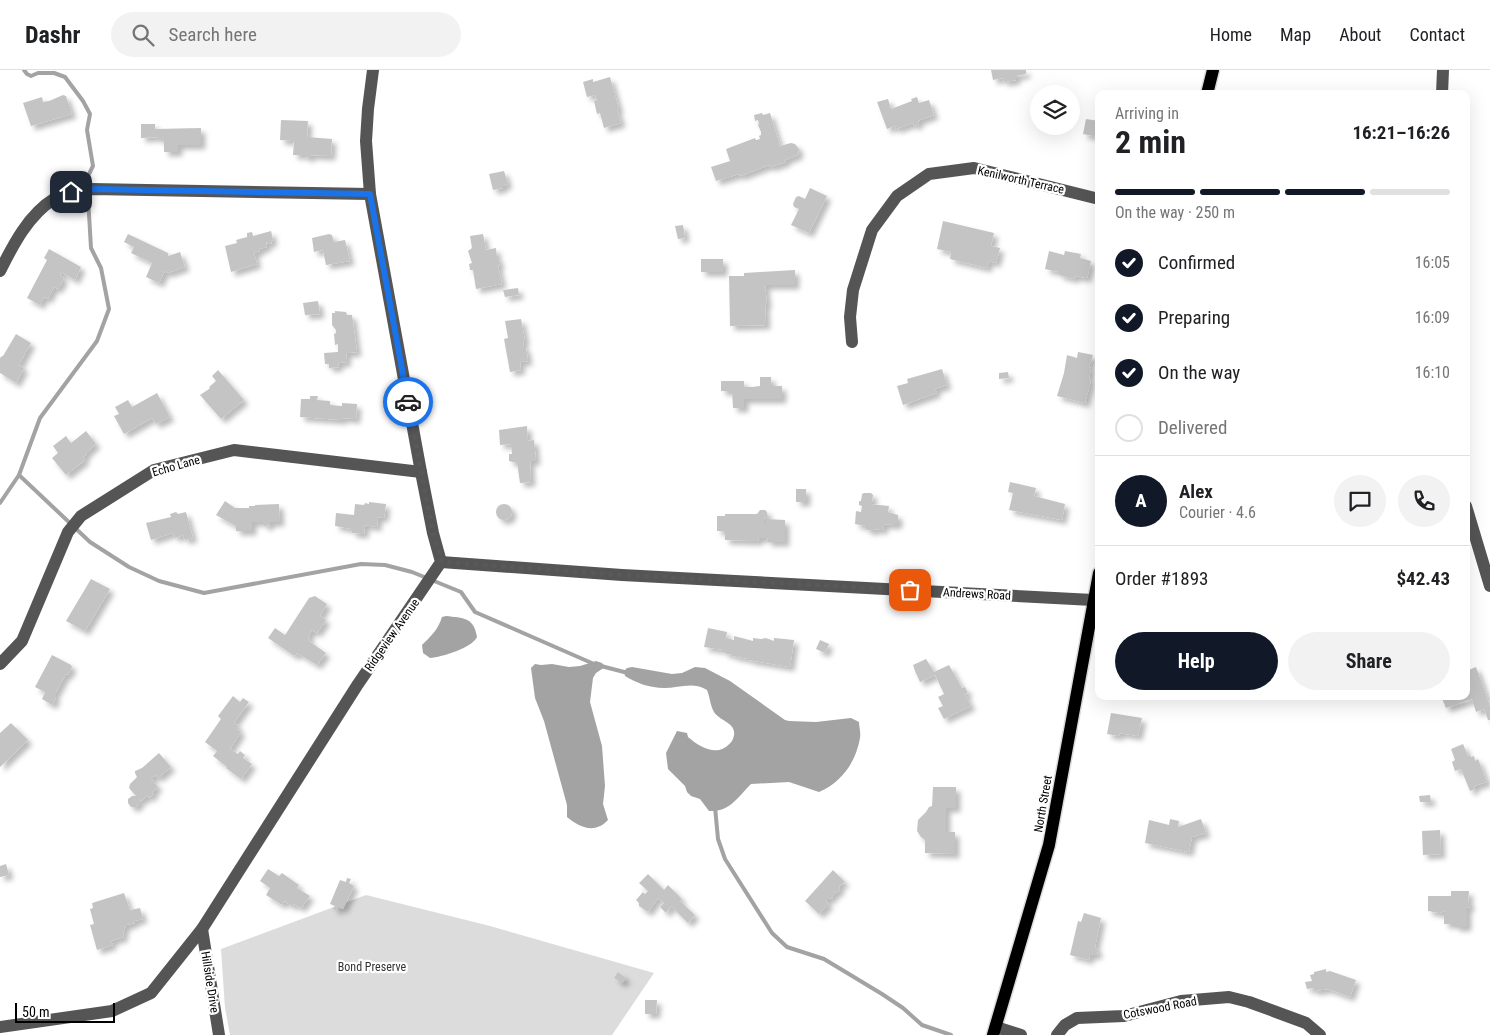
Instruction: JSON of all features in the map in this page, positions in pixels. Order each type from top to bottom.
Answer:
[{"type":"main road","points":[[1208,90],[1213,70]]},
{"type":"main road","name":"North Street","points":[[994,1031],[1049,845],[1095,591]]},
{"type":"street","points":[[373,70],[366,141],[370,194],[438,567]]},
{"type":"street","points":[[1442,90],[1443,70]]},
{"type":"street","name":"Kenilworth Terrace","points":[[852,342],[850,318],[854,290],[872,230],[897,196],[929,174],[974,168],[1095,198]]},
{"type":"street","points":[[0,271],[27,225],[54,199],[71,192],[92,189],[370,194]]},
{"type":"street","name":"Echo Lane","points":[[0,664],[22,641],[68,532],[81,516],[154,470],[234,450],[421,472]]},
{"type":"street","points":[[1470,519],[1490,586]]},
{"type":"street","name":"Ridgeview Avenue","points":[[0,1027],[112,1011],[151,993],[202,929],[358,684],[438,567]]},
{"type":"street","name":"Andrews Road","points":[[438,567],[1093,600]]},
{"type":"street","name":"Hillside Drive","points":[[202,929],[219,1035]]},
{"type":"street","name":"Cotswood Road","points":[[1057,1035],[1066,1025],[1077,1018],[1124,1016],[1181,1001],[1228,997],[1249,1002],[1306,1023],[1320,1035]]},
{"type":"street","points":[[994,1031],[1021,1035]]},
{"type":"green space","name":"Bond Preserve","points":[[366,895],[490,926],[654,973],[612,1035],[230,1035],[225,1008],[221,949]]},
{"type":"shaded area","points":[[442,617],[462,618],[470,622],[476,630],[477,637],[463,648],[449,654],[430,658],[423,653],[422,645],[436,629]]},
{"type":"shaded area","points":[[596,661],[602,663],[605,667],[596,673],[593,678],[590,702],[602,746],[605,786],[603,804],[608,820],[598,827],[588,828],[577,824],[567,817],[567,805],[544,721],[535,698],[531,668],[535,664],[569,667]]},
{"type":"shaded area","points":[[632,667],[672,674],[682,673],[695,667],[705,668],[730,681],[789,721],[816,722],[851,718],[859,722],[860,738],[858,747],[851,763],[841,777],[819,792],[789,782],[751,784],[728,807],[709,811],[700,799],[691,796],[687,792],[685,786],[668,769],[666,753],[677,731],[687,733],[691,740],[706,749],[715,750],[726,747],[732,741],[734,730],[714,712],[707,690],[691,685],[664,688],[643,685],[625,676],[624,671]]},
{"type":"building","points":[[991,70],[1026,70],[1026,74],[1016,76],[1016,80],[1004,82],[1003,78],[993,80]]},
{"type":"building","points":[[610,77],[621,123],[604,128],[600,113],[597,114],[594,101],[597,100],[595,95],[587,97],[583,82],[593,79],[593,82]]},
{"type":"building","points":[[63,95],[66,96],[72,114],[31,126],[23,103],[42,97],[43,102],[49,101]]},
{"type":"building","points":[[917,97],[919,103],[929,100],[934,115],[918,121],[919,124],[914,126],[913,123],[896,129],[895,126],[887,129],[877,102],[888,99],[891,109],[912,101],[911,99]]},
{"type":"building","points":[[762,113],[763,115],[770,113],[780,146],[791,143],[795,144],[799,149],[798,155],[785,160],[786,162],[770,167],[769,165],[740,176],[739,174],[716,181],[711,167],[730,161],[726,149],[755,138],[756,140],[760,139],[761,132],[758,120],[755,121],[754,115]]},
{"type":"building","points":[[1086,119],[1095,120],[1095,136],[1083,134]]},
{"type":"building","points":[[281,120],[308,121],[307,137],[332,139],[331,156],[310,155],[310,158],[305,157],[305,155],[293,155],[294,141],[280,140]]},
{"type":"building","points":[[141,124],[155,124],[155,129],[201,128],[201,145],[178,145],[178,152],[164,152],[164,137],[162,139],[158,139],[158,137],[141,138]]},
{"type":"building","points":[[504,171],[508,184],[503,186],[503,188],[493,190],[489,174]]},
{"type":"building","points":[[810,188],[827,196],[809,233],[791,225],[799,209],[794,207],[793,204],[796,197],[799,196],[805,199]]},
{"type":"building","points":[[943,221],[994,233],[991,246],[1000,248],[996,263],[989,261],[987,268],[950,259],[951,252],[937,249]]},
{"type":"building","points":[[683,225],[685,238],[678,239],[675,226]]},
{"type":"building","points":[[271,231],[272,243],[268,244],[266,242],[267,247],[259,249],[260,251],[254,253],[257,264],[231,272],[225,246],[237,243],[236,240],[247,237],[247,233],[252,232],[253,236]]},
{"type":"building","points":[[128,234],[168,253],[168,256],[180,252],[185,267],[168,273],[165,271],[159,283],[146,277],[152,263],[131,253],[134,247],[124,242]]},
{"type":"building","points":[[483,234],[486,250],[496,248],[502,284],[476,289],[473,270],[470,270],[469,264],[472,263],[468,251],[472,248],[470,236]]},
{"type":"building","points":[[332,235],[334,242],[345,240],[350,261],[326,265],[323,250],[314,252],[312,238]]},
{"type":"building","points":[[49,249],[81,267],[75,280],[61,272],[60,275],[64,278],[58,289],[54,287],[48,299],[44,297],[40,305],[27,298],[47,260],[44,258]]},
{"type":"building","points":[[1049,251],[1064,255],[1065,251],[1081,254],[1080,258],[1091,261],[1087,278],[1075,276],[1074,279],[1059,275],[1059,272],[1045,269]]},
{"type":"building","points":[[701,259],[723,259],[723,272],[701,272]]},
{"type":"building","points":[[795,270],[795,285],[765,285],[766,325],[730,326],[729,276],[744,276],[744,273]]},
{"type":"building","points":[[518,288],[519,295],[505,297],[503,290]]},
{"type":"building","points":[[318,301],[320,314],[305,315],[303,303]]},
{"type":"building","points":[[335,311],[346,312],[347,315],[352,315],[357,352],[346,353],[347,362],[338,363],[339,367],[329,368],[329,364],[325,364],[324,353],[338,352],[338,344],[335,345],[334,334],[336,330],[332,325],[332,313],[335,313]]},
{"type":"building","points":[[521,319],[525,341],[523,341],[524,348],[526,348],[528,361],[520,362],[521,370],[510,372],[504,339],[508,338],[505,321]]},
{"type":"building","points":[[16,334],[31,343],[19,365],[24,368],[16,383],[0,373],[0,358]]},
{"type":"building","points":[[1078,352],[1093,355],[1089,367],[1091,368],[1089,379],[1091,380],[1085,403],[1057,396],[1067,355],[1077,358]]},
{"type":"building","points":[[942,369],[947,385],[935,389],[937,393],[903,405],[897,386],[908,383],[907,379]]},
{"type":"building","points":[[218,370],[244,400],[221,419],[200,395],[216,381],[212,376]]},
{"type":"building","points":[[1008,372],[1009,378],[999,379],[999,373]]},
{"type":"building","points":[[760,377],[771,377],[771,386],[782,386],[782,399],[744,399],[744,408],[733,408],[732,391],[721,391],[721,381],[744,381],[744,387],[752,387],[760,386]]},
{"type":"building","points":[[157,393],[170,417],[156,424],[152,418],[124,434],[114,416],[119,414],[115,407],[128,400],[132,407]]},
{"type":"building","points":[[310,396],[318,396],[317,400],[330,401],[330,405],[342,406],[342,403],[357,404],[356,419],[300,417],[301,399],[310,399]]},
{"type":"building","points":[[527,426],[528,441],[534,440],[536,461],[530,461],[531,482],[520,483],[517,463],[509,461],[509,454],[512,454],[511,444],[500,445],[499,430]]},
{"type":"building","points":[[86,431],[96,444],[83,457],[85,460],[66,475],[52,458],[58,453],[53,446],[66,436],[71,443]]},
{"type":"building","points":[[1010,482],[1036,488],[1034,496],[1065,504],[1062,520],[1009,510],[1013,493],[1008,492]]},
{"type":"building","points":[[796,489],[806,489],[806,502],[796,502]]},
{"type":"building","points":[[871,493],[873,495],[870,504],[889,506],[888,512],[898,515],[898,524],[884,524],[883,530],[874,529],[874,531],[867,530],[867,528],[864,528],[865,526],[855,524],[856,511],[861,512],[862,506],[859,505],[859,501],[861,501],[862,494]]},
{"type":"building","points":[[225,501],[235,508],[279,504],[280,522],[270,522],[270,525],[265,526],[263,522],[252,522],[252,531],[236,531],[236,526],[216,515]]},
{"type":"building","points":[[369,502],[386,504],[384,518],[378,517],[377,527],[365,525],[364,534],[352,533],[352,529],[335,526],[336,513],[354,515],[355,504],[364,505],[365,503],[369,504]]},
{"type":"building","points":[[504,504],[510,506],[512,512],[510,518],[504,520],[498,518],[496,512],[498,506]]},
{"type":"building","points":[[760,510],[767,512],[768,517],[764,517],[764,524],[767,524],[767,519],[785,520],[785,542],[767,542],[768,538],[759,538],[758,541],[725,540],[725,531],[717,531],[717,516],[725,516],[725,514],[757,514]]},
{"type":"building","points":[[176,512],[178,514],[186,512],[193,538],[185,540],[183,535],[175,538],[173,533],[151,540],[146,523],[171,517],[170,514]]},
{"type":"building","points":[[91,579],[110,589],[85,631],[66,621]]},
{"type":"building","points":[[315,596],[327,604],[320,616],[326,620],[317,633],[312,630],[308,637],[310,638],[309,641],[326,653],[317,665],[297,653],[295,656],[293,655],[268,638],[275,628],[285,635],[309,598]]},
{"type":"building","points":[[708,628],[727,632],[726,638],[734,640],[734,636],[753,641],[753,638],[766,638],[774,641],[774,638],[794,640],[790,667],[749,660],[724,653],[724,650],[704,647]]},
{"type":"building","points":[[820,640],[829,644],[825,653],[816,649]]},
{"type":"building","points":[[52,655],[72,667],[54,696],[56,698],[52,705],[42,699],[45,692],[35,687]]},
{"type":"building","points":[[926,659],[934,672],[949,665],[962,688],[965,687],[968,693],[965,694],[971,706],[944,719],[938,708],[943,706],[938,697],[944,694],[935,675],[920,682],[913,665]]},
{"type":"building","points":[[1476,667],[1490,706],[1490,720],[1488,720],[1484,709],[1476,712],[1472,699],[1470,700],[1470,669]]},
{"type":"building","points":[[233,696],[240,702],[243,698],[249,702],[234,723],[239,726],[237,729],[241,732],[230,749],[238,754],[240,751],[245,755],[243,758],[252,764],[241,779],[213,756],[217,751],[205,742],[221,719],[218,716]]},
{"type":"building","points":[[1443,700],[1469,700],[1446,708]]},
{"type":"building","points":[[1111,713],[1142,718],[1138,736],[1120,733],[1119,736],[1107,734]]},
{"type":"building","points":[[11,723],[28,740],[0,767],[0,733]]},
{"type":"building","points":[[1463,744],[1468,756],[1474,756],[1475,761],[1478,759],[1487,782],[1474,786],[1475,789],[1470,791],[1461,769],[1455,771],[1452,762],[1455,760],[1451,749]]},
{"type":"building","points":[[159,753],[171,767],[158,778],[156,775],[151,778],[158,787],[152,792],[154,794],[149,798],[148,795],[141,801],[139,799],[139,804],[136,807],[131,807],[128,799],[136,796],[129,788],[130,784],[137,777],[135,771],[142,768]]},
{"type":"building","points":[[933,787],[956,787],[956,808],[946,808],[946,832],[955,832],[955,854],[925,853],[925,840],[917,831],[918,820],[932,806]]},
{"type":"building","points":[[1430,795],[1431,802],[1420,802],[1419,796]]},
{"type":"building","points":[[1170,819],[1179,821],[1178,827],[1201,819],[1206,833],[1192,837],[1189,852],[1145,843],[1149,820],[1169,825]]},
{"type":"building","points":[[1440,830],[1441,854],[1423,855],[1422,831]]},
{"type":"building","points":[[6,864],[9,875],[0,877],[0,866]]},
{"type":"building","points":[[268,869],[279,876],[282,873],[299,885],[297,888],[310,896],[301,908],[294,904],[292,906],[284,901],[282,905],[266,895],[270,888],[260,881]]},
{"type":"building","points":[[833,870],[845,882],[839,886],[840,890],[835,892],[832,898],[827,899],[826,902],[829,904],[819,914],[805,901]]},
{"type":"building","points":[[648,874],[664,890],[668,885],[682,899],[680,901],[695,915],[688,923],[671,906],[666,913],[660,907],[664,903],[658,898],[648,912],[639,906],[636,900],[643,892],[645,894],[648,891],[639,883]]},
{"type":"building","points":[[347,878],[351,879],[349,883],[354,886],[343,909],[338,907],[337,911],[333,909],[335,906],[330,904],[340,880],[346,882]]},
{"type":"building","points":[[1451,891],[1469,891],[1468,902],[1470,902],[1470,907],[1467,908],[1467,927],[1455,927],[1455,924],[1444,924],[1444,911],[1440,913],[1428,911],[1428,896],[1451,896]]},
{"type":"building","points":[[124,893],[130,910],[140,908],[143,919],[126,925],[123,933],[124,937],[111,941],[113,945],[97,950],[90,925],[94,924],[90,909],[93,908],[92,903]]},
{"type":"building","points":[[1084,913],[1101,918],[1095,947],[1098,950],[1097,955],[1090,955],[1089,960],[1070,955],[1078,921],[1081,922]]},
{"type":"building","points":[[1326,969],[1326,972],[1330,971],[1356,980],[1350,997],[1328,989],[1314,991],[1313,988],[1307,989],[1305,982],[1312,981],[1310,975]]},
{"type":"building","points":[[618,972],[626,978],[622,983],[614,978]]},
{"type":"building","points":[[645,1000],[657,1000],[656,1014],[645,1014]]},
{"type":"waterway","points":[[24,70],[31,76],[38,73],[54,73],[65,77],[83,101],[90,114],[87,130],[93,166],[88,176]]},
{"type":"waterway","points":[[0,503],[19,475],[40,418],[97,341],[109,309],[101,268],[91,248],[88,197]]},
{"type":"waterway","points":[[19,475],[90,542],[129,567],[159,581],[204,593],[361,564],[385,565],[412,572],[461,592],[475,612],[594,664]]},
{"type":"waterway","points":[[601,666],[628,673]]},
{"type":"waterway","points":[[715,807],[718,839],[725,859],[772,933],[787,947],[824,959],[882,994],[903,1008],[922,1025],[951,1035]]},
{"type":"way so far","points":[[408,402],[433,533],[442,562],[622,575],[910,590]]},
{"type":"route","points":[[71,192],[92,189],[370,194],[408,402]]}]
